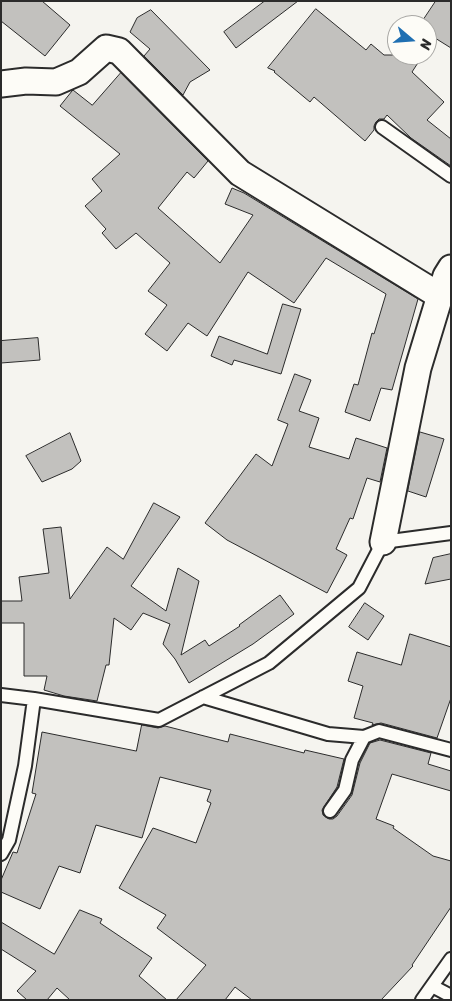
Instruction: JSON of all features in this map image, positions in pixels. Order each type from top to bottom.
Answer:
[{"type":"street","points":[[1,84],[56,82],[79,72],[106,48],[119,51],[240,173],[440,296]]},
{"type":"street","points":[[383,542],[418,368],[446,276],[451,268]]},
{"type":"lane","points":[[382,127],[451,176]]},
{"type":"lane","points":[[1,695],[34,698],[159,720],[269,663],[359,588],[383,542],[451,533]]},
{"type":"lane","points":[[203,697],[328,734],[364,737],[380,731],[451,750]]},
{"type":"lane","points":[[1,854],[9,840],[25,766],[34,698]]},
{"type":"lane","points":[[330,811],[344,790],[352,760],[364,737]]},
{"type":"lane","points":[[422,1000],[451,959]]},
{"type":"lane","points":[[432,986],[451,996]]},
{"type":"building","points":[[1,1],[42,1],[70,25],[45,56],[1,21]]},
{"type":"building","points":[[265,1],[298,1],[236,48],[224,32]]},
{"type":"building","points":[[436,1],[451,1],[451,48],[437,39],[437,15],[427,15]]},
{"type":"building","points":[[316,9],[366,50],[371,44],[384,55],[387,55],[387,65],[417,65],[412,72],[444,102],[427,120],[451,139],[451,166],[411,138],[387,115],[384,119],[379,119],[376,122],[374,130],[365,141],[314,97],[310,102],[275,71],[268,68]]},
{"type":"building","points":[[151,10],[210,70],[190,82],[183,95],[144,56],[150,49],[130,32],[137,18]]},
{"type":"building","points":[[121,73],[208,161],[194,178],[187,172],[158,208],[220,263],[253,215],[225,204],[232,188],[244,193],[418,299],[392,390],[381,388],[370,421],[345,412],[354,384],[358,385],[372,333],[374,334],[386,294],[326,258],[294,303],[248,272],[207,336],[188,323],[167,351],[145,334],[167,305],[148,291],[170,263],[136,233],[116,249],[102,233],[106,229],[85,206],[102,191],[92,179],[120,154],[60,106],[73,90],[92,105]]},
{"type":"building","points":[[283,304],[301,309],[281,374],[234,360],[232,365],[211,356],[219,336],[267,354]]},
{"type":"building","points":[[38,338],[40,360],[1,363],[1,341]]},
{"type":"building","points":[[295,374],[311,380],[299,411],[319,418],[309,447],[349,459],[356,438],[387,448],[380,482],[367,478],[353,519],[350,518],[336,549],[347,555],[327,593],[227,540],[205,523],[256,454],[272,466],[288,424],[278,420]]},
{"type":"building","points":[[420,432],[444,439],[426,497],[408,491]]},
{"type":"building","points":[[70,433],[81,461],[72,469],[42,482],[26,456]]},
{"type":"building","points":[[154,503],[180,517],[131,586],[166,611],[178,568],[199,581],[181,655],[205,640],[209,646],[240,626],[280,595],[294,614],[253,644],[189,683],[175,659],[163,644],[170,624],[143,613],[131,630],[114,618],[109,665],[106,665],[97,701],[64,696],[44,690],[47,676],[24,676],[24,623],[1,623],[1,601],[22,601],[19,577],[49,573],[43,529],[61,527],[70,599],[107,547],[123,559]]},
{"type":"building","points":[[451,554],[451,579],[425,584],[433,558]]},
{"type":"building","points":[[365,603],[384,616],[368,640],[349,627]]},
{"type":"building","points":[[410,634],[451,647],[451,698],[437,738],[381,723],[372,725],[373,723],[354,718],[363,686],[348,681],[357,652],[401,665]]},
{"type":"building","points":[[142,725],[158,728],[165,726],[228,742],[230,734],[304,753],[305,750],[344,759],[337,787],[322,810],[323,815],[329,819],[337,816],[352,795],[360,763],[370,743],[380,740],[431,753],[428,764],[451,771],[451,791],[392,774],[376,819],[394,826],[393,828],[433,856],[451,861],[451,907],[413,966],[381,1000],[252,1000],[235,987],[225,1000],[176,1000],[206,965],[157,928],[166,915],[119,888],[153,828],[196,843],[211,803],[207,801],[211,790],[160,777],[142,838],[96,825],[80,873],[59,866],[40,909],[1,892],[1,880],[13,852],[17,853],[36,794],[32,793],[42,732],[136,751]]},
{"type":"building","points":[[80,910],[102,919],[100,923],[152,958],[139,976],[167,1000],[70,1000],[57,988],[47,1000],[27,1000],[17,991],[36,971],[1,949],[1,922],[54,954]]}]
